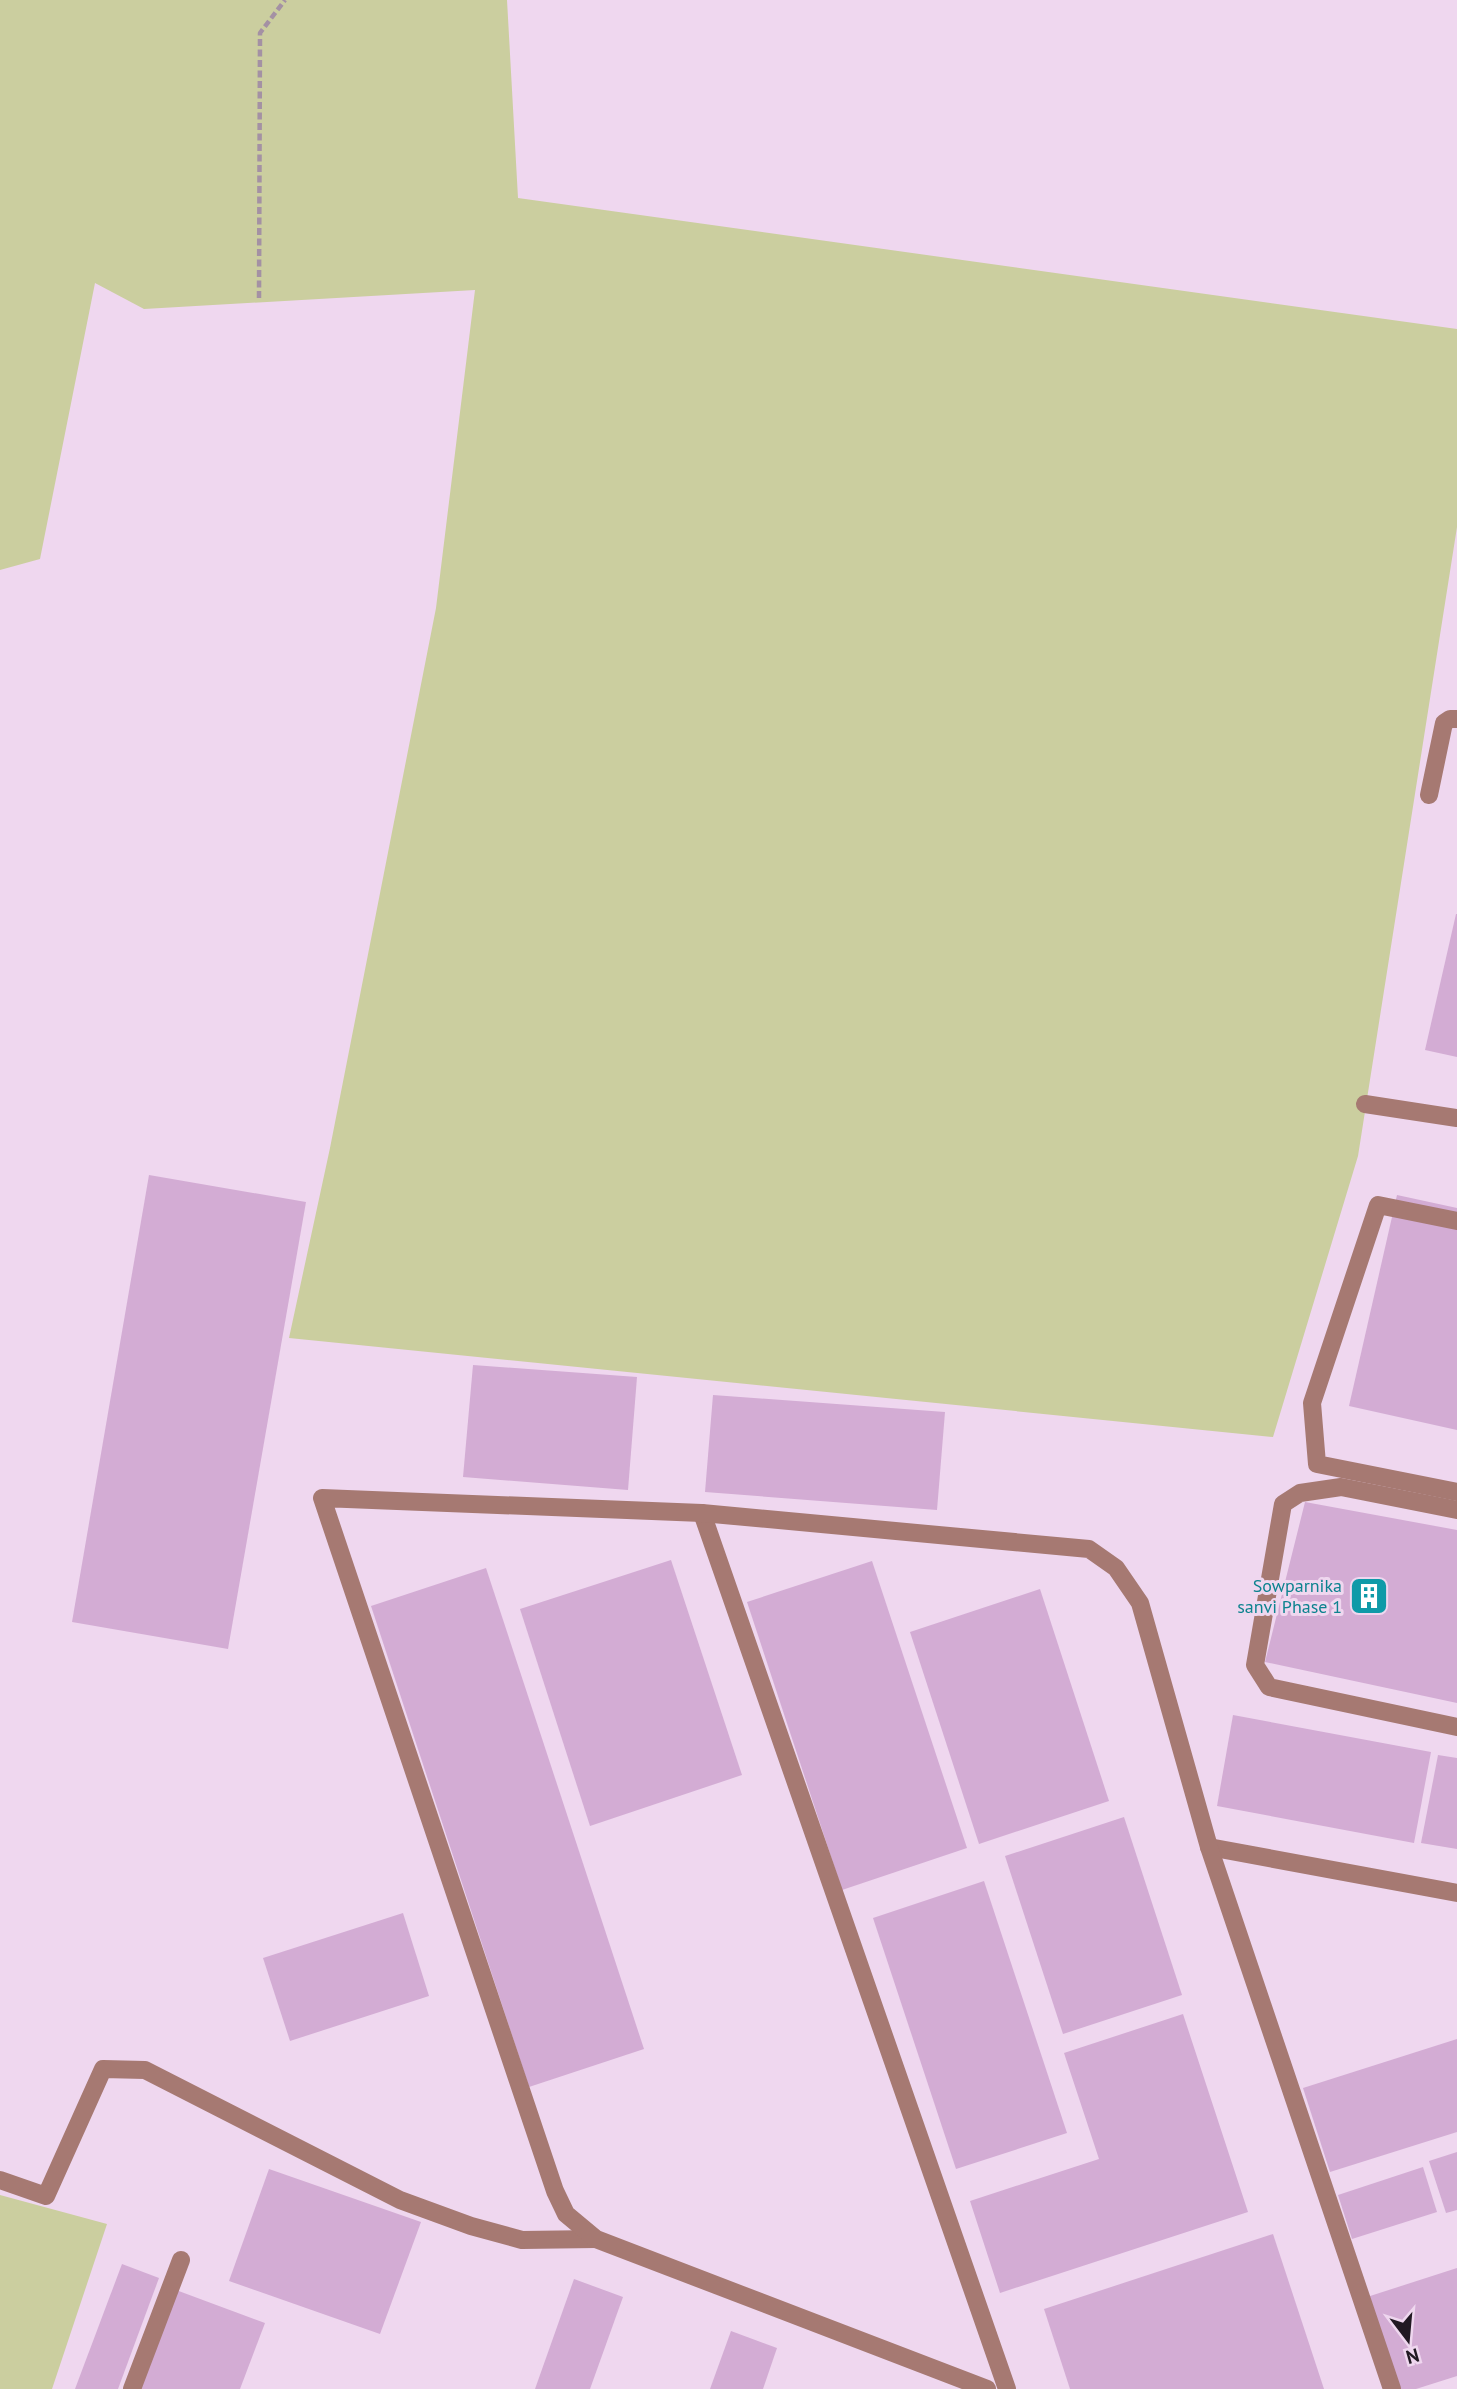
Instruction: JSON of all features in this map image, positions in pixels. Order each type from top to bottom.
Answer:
[{"type":"street","points":[[1429,795],[1444,723],[1457,719]]},
{"type":"street","points":[[1365,1104],[1457,1118]]},
{"type":"street","points":[[1457,1221],[1378,1205],[1312,1403],[1317,1464],[1457,1492]]},
{"type":"street","points":[[1457,1510],[1341,1487],[1300,1493],[1283,1504],[1255,1665],[1269,1687],[1457,1727]]},
{"type":"street","points":[[987,2389],[596,2239],[565,2214],[322,1498],[702,1513],[1089,1549],[1116,1568],[1140,1603],[1209,1847],[1392,2389]]},
{"type":"street","points":[[702,1513],[1007,2389]]},
{"type":"street","points":[[1209,1847],[1457,1893]]},
{"type":"street","points":[[0,2180],[46,2196],[103,2069],[145,2070],[400,2200],[471,2226],[522,2240],[596,2239]]},
{"type":"street","points":[[132,2389],[181,2260]]},
{"type":"path","points":[[259,298],[260,33],[285,0]]},
{"type":"green space","points":[[0,0],[507,0],[518,198],[1457,329],[1457,527],[1358,1156],[1273,1437],[289,1338],[330,1148],[436,608],[475,290],[144,309],[95,283],[40,559],[0,570]]},
{"type":"green space","points":[[0,2195],[107,2224],[52,2389],[0,2389]]},
{"type":"building","points":[[1457,914],[1457,1057],[1425,1050]]},
{"type":"building","points":[[149,1175],[306,1202],[228,1649],[72,1622]]},
{"type":"building","points":[[1397,1195],[1457,1208],[1457,1430],[1349,1406]]},
{"type":"building","points":[[473,1365],[637,1377],[628,1490],[463,1477]]},
{"type":"building","points":[[713,1395],[945,1412],[937,1510],[705,1492]]},
{"type":"building","name":"Sowparnika sanvi Phase 1","points":[[1305,1502],[1457,1530],[1457,1703],[1265,1662]]},
{"type":"building","points":[[671,1560],[742,1775],[590,1826],[520,1609]]},
{"type":"building","points":[[872,1561],[967,1848],[842,1890],[747,1602]]},
{"type":"building","points":[[486,1568],[644,2049],[529,2087],[371,1606]]},
{"type":"building","points":[[1040,1589],[1109,1801],[979,1844],[910,1632]]},
{"type":"building","points":[[1233,1715],[1431,1752],[1414,1843],[1217,1806]]},
{"type":"building","points":[[1438,1755],[1457,1758],[1457,1849],[1421,1843]]},
{"type":"building","points":[[1124,1817],[1182,1995],[1063,2034],[1005,1856]]},
{"type":"building","points":[[984,1881],[1067,2133],[956,2169],[873,1918]]},
{"type":"building","points":[[403,1913],[429,1996],[290,2041],[263,1958]]},
{"type":"building","points":[[1183,2014],[1248,2212],[1000,2293],[970,2201],[1099,2159],[1064,2053]]},
{"type":"building","points":[[1457,2039],[1457,2132],[1330,2172],[1303,2088]]},
{"type":"building","points":[[1457,2152],[1457,2210],[1446,2213],[1429,2161]]},
{"type":"building","points":[[1423,2167],[1437,2212],[1352,2239],[1338,2195]]},
{"type":"building","points":[[269,2169],[421,2222],[380,2334],[229,2281]]},
{"type":"building","points":[[1273,2234],[1324,2389],[1070,2389],[1044,2309]]},
{"type":"building","points":[[122,2264],[159,2278],[118,2389],[75,2389]]},
{"type":"building","points":[[1457,2268],[1457,2376],[1416,2389],[1396,2389],[1367,2297]]},
{"type":"building","points":[[574,2279],[623,2297],[590,2389],[535,2389]]},
{"type":"building","points":[[176,2290],[265,2323],[240,2389],[139,2389]]},
{"type":"building","points":[[731,2331],[777,2348],[763,2389],[710,2389]]},
{"type":"place","name":"Sowparnika sanvi Phase 1","points":[[1369,1596]]}]
